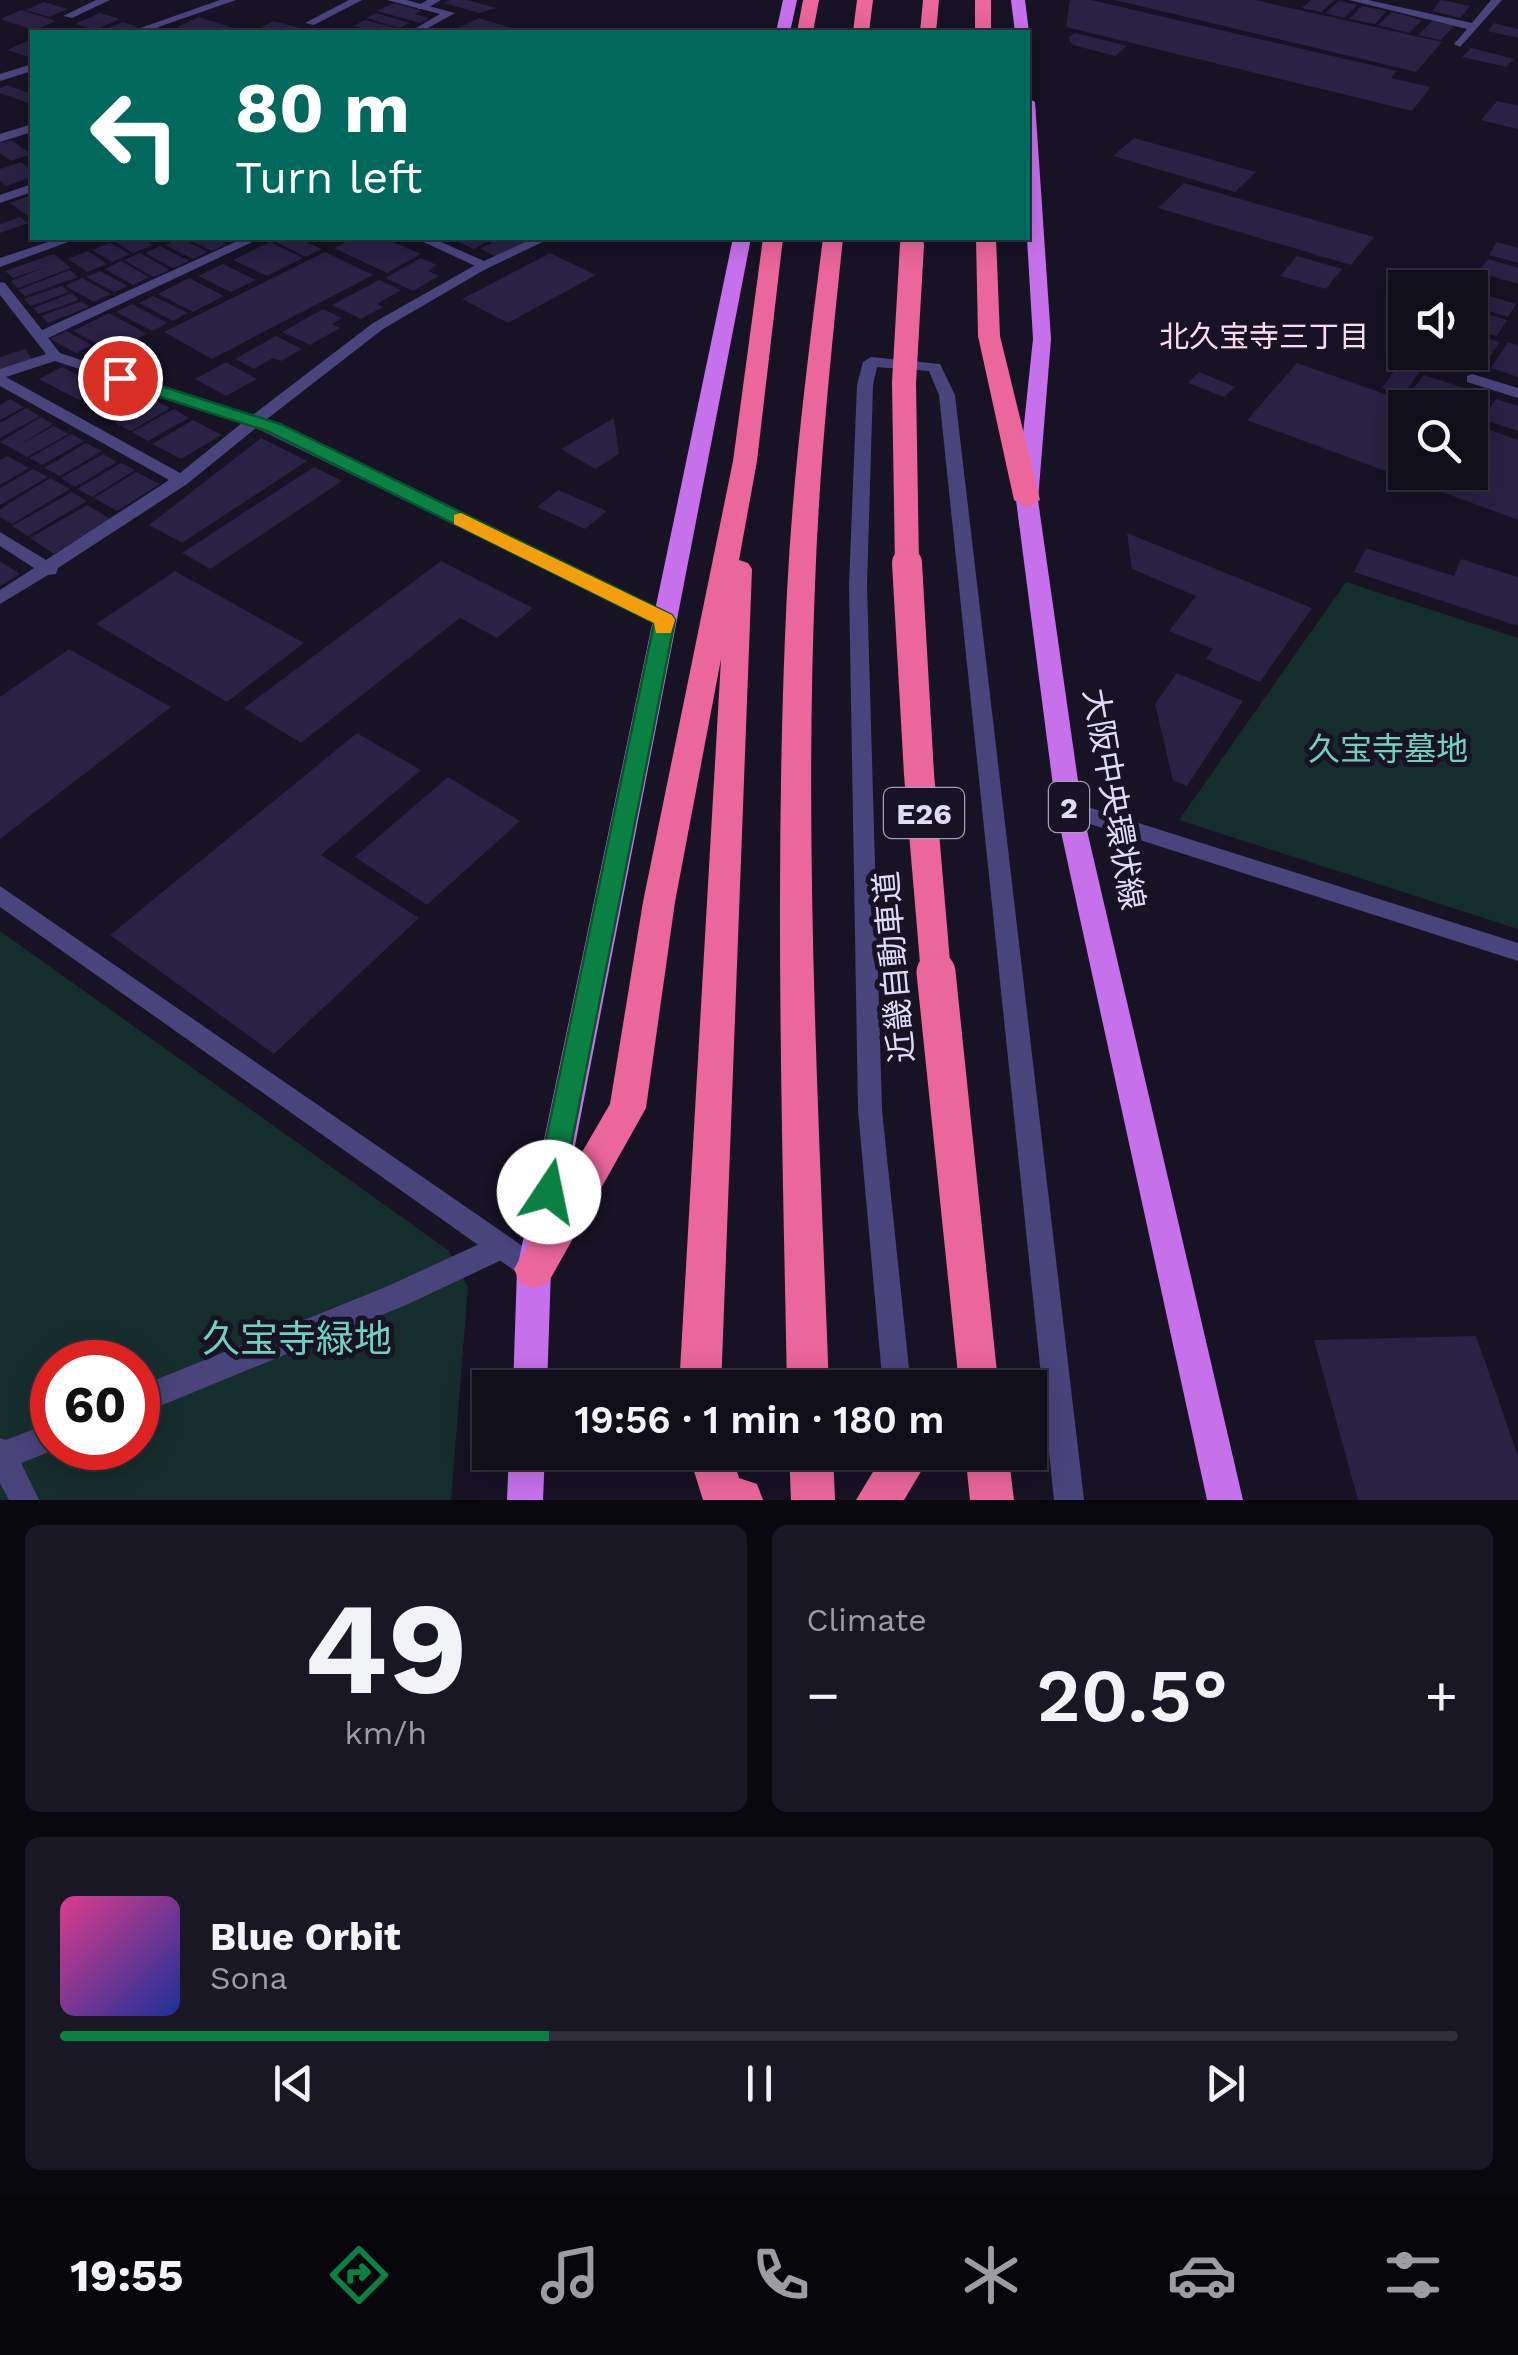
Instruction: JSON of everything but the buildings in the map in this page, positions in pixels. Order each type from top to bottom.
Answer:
[{"type":"highway","points":[[805,30],[810,0]]},
{"type":"highway","points":[[861,30],[865,0]]},
{"type":"highway","points":[[928,30],[931,0]]},
{"type":"highway","points":[[983,0],[984,30]]},
{"type":"highway","points":[[534,1269],[628,1108],[659,902],[745,461],[773,240]]},
{"type":"highway","points":[[808,1370],[796,943],[799,636],[814,403],[832,240]]},
{"type":"highway","name":"近畿自動車道","points":[[912,240],[904,403],[910,638],[934,952],[977,1370]]},
{"type":"highway","points":[[986,240],[988,336],[1027,500]]},
{"type":"highway","points":[[701,1370],[745,461]]},
{"type":"highway","points":[[715,1470],[723,1496],[741,1500]]},
{"type":"highway","points":[[812,1470],[813,1500]]},
{"type":"highway","points":[[878,1500],[896,1470]]},
{"type":"highway","points":[[988,1470],[992,1500]]},
{"type":"main road","points":[[781,0],[784,26]]},
{"type":"main road","points":[[784,26],[790,0]]},
{"type":"main road","points":[[1022,0],[1024,30]]},
{"type":"main road","name":"大阪中央環状線","points":[[1030,136],[1042,339],[1027,500],[1069,809],[1224,1500]]},
{"type":"main road","points":[[531,1370],[534,1269],[742,240]]},
{"type":"main road","points":[[526,1500],[527,1470]]},
{"type":"street","points":[[68,16],[104,0]]},
{"type":"street","points":[[142,30],[231,0]]},
{"type":"street","points":[[310,24],[357,0]]},
{"type":"street","points":[[392,0],[450,13],[418,30]]},
{"type":"street","points":[[422,7],[436,0]]},
{"type":"street","points":[[1354,0],[1474,27]]},
{"type":"street","points":[[1460,44],[1497,0]]},
{"type":"street","points":[[148,28],[156,30]]},
{"type":"street","points":[[0,78],[30,68]]},
{"type":"street","points":[[0,138],[30,129]]},
{"type":"street","points":[[0,199],[30,189]]},
{"type":"street","points":[[0,263],[66,240]]},
{"type":"street","points":[[40,336],[250,240]]},
{"type":"street","points":[[426,240],[484,266]]},
{"type":"street","points":[[0,598],[50,570],[182,480],[378,326],[484,266],[540,240]]},
{"type":"street","points":[[0,286],[55,356],[274,428],[665,620]]},
{"type":"street","points":[[0,377],[55,356]]},
{"type":"street","points":[[895,1370],[870,1110],[858,585],[865,385],[871,362],[935,366],[946,394],[1068,1500]]},
{"type":"street","points":[[0,377],[182,480]]},
{"type":"street","points":[[1472,379],[1518,394]]},
{"type":"street","points":[[0,538],[50,570]]},
{"type":"street","points":[[1069,809],[1518,952]]},
{"type":"street","points":[[0,895],[534,1269]]},
{"type":"street","points":[[160,1392],[397,1296],[501,1247]]},
{"type":"street","points":[[24,1500],[2,1454],[30,1444]]},
{"type":"green space","name":"久宝寺墓地","points":[[1346,582],[1518,638],[1518,929],[1179,820]]},
{"type":"green space","name":"久宝寺緑地","points":[[0,931],[448,1250],[468,1287],[451,1500],[0,1500]]},
{"type":"slow traffic","points":[[461,520],[665,620],[663,628]]},
{"type":"district","name":"北久宝寺三丁目","points":[[1264,336]]},
{"type":"route","points":[[120,378],[274,428],[665,620],[549,1192]]}]
